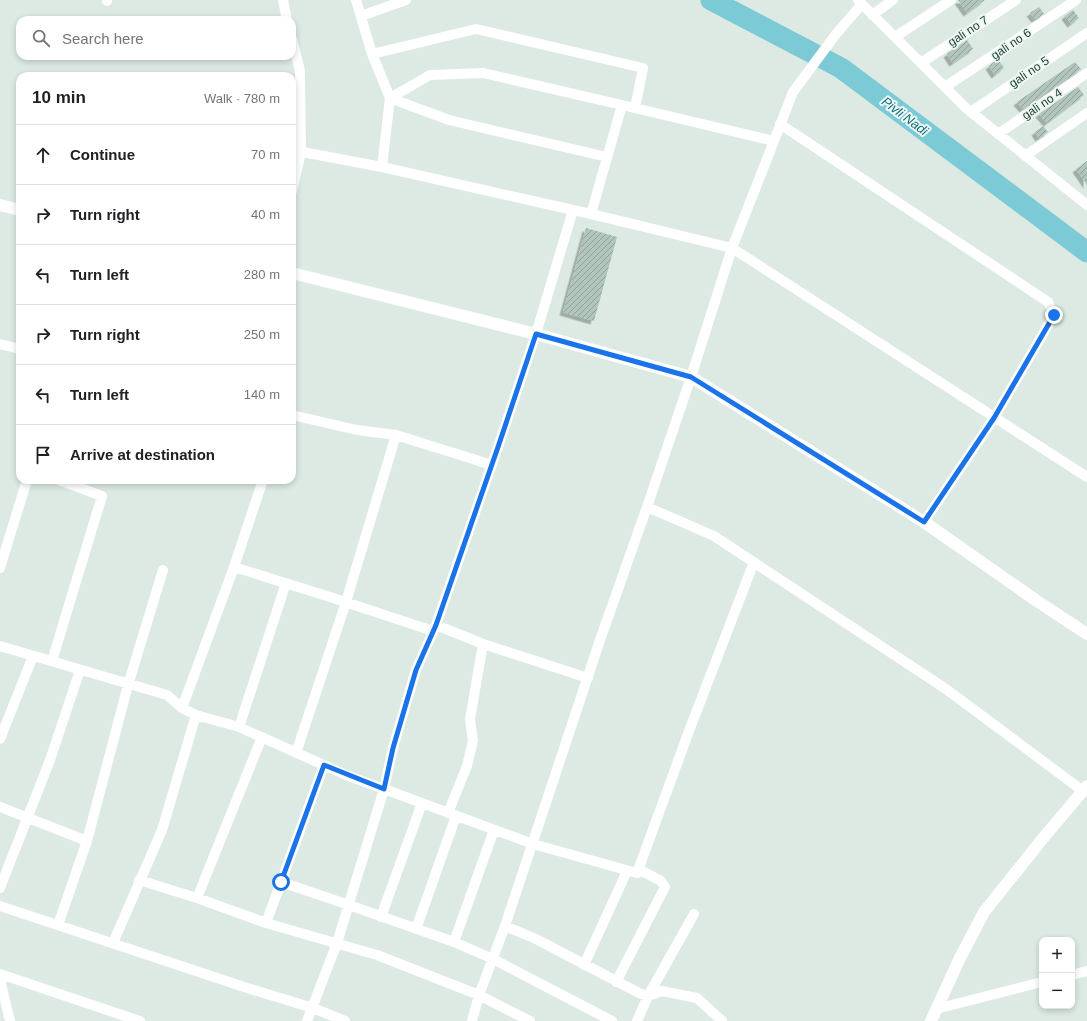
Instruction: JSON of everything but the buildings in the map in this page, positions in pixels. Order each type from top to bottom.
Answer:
[{"type":"street","points":[[283,0],[286,16]]},
{"type":"street","points":[[356,0],[372,54],[390,98],[382,167]]},
{"type":"street","points":[[360,16],[406,0]]},
{"type":"street","points":[[872,14],[893,0]]},
{"type":"street","points":[[895,37],[951,0]]},
{"type":"street","name":"gali no 7","points":[[921,63],[1016,0]]},
{"type":"street","name":"gali no 6","points":[[945,88],[1076,0]]},
{"type":"street","points":[[472,1021],[479,995],[505,926],[691,377],[732,248],[793,92],[860,2],[945,88],[971,112],[1087,205]]},
{"type":"street","points":[[372,54],[476,29],[643,68],[635,108]]},
{"type":"street","name":"gali no 5","points":[[971,112],[1087,33]]},
{"type":"street","points":[[296,55],[300,71],[296,151],[382,167],[591,214],[732,248],[1087,477]]},
{"type":"street","points":[[390,98],[430,75],[483,73],[774,141]]},
{"type":"street","name":"gali no 4","points":[[998,134],[1087,73]]},
{"type":"street","points":[[390,98],[448,120],[607,157]]},
{"type":"street","points":[[591,214],[622,105]]},
{"type":"street","points":[[1026,156],[1087,113]]},
{"type":"street","points":[[780,124],[1048,302],[1054,315],[994,418],[924,522]]},
{"type":"street","points":[[0,206],[16,209]]},
{"type":"street","points":[[307,1021],[337,943],[349,905],[384,789],[393,748],[416,670],[434,628],[492,465],[536,334],[573,210]]},
{"type":"street","points":[[296,274],[536,334],[691,377],[924,522],[1087,634]]},
{"type":"street","points":[[0,344],[16,348]]},
{"type":"street","points":[[296,416],[357,430],[396,435],[492,465]]},
{"type":"street","points":[[296,753],[346,602],[396,435]]},
{"type":"street","points":[[0,568],[26,484]]},
{"type":"street","points":[[52,661],[102,496],[70,484]]},
{"type":"street","points":[[182,708],[234,568],[261,484]]},
{"type":"street","points":[[647,507],[714,536],[946,689],[1085,788],[984,912],[931,1021]]},
{"type":"street","points":[[0,646],[167,696],[182,708],[196,715],[239,727],[324,765],[384,789],[533,844],[637,874],[689,731],[754,562]]},
{"type":"street","points":[[234,568],[434,628],[588,678]]},
{"type":"street","points":[[58,925],[87,841],[128,684],[163,570]]},
{"type":"street","points":[[239,727],[286,583]]},
{"type":"street","points":[[416,928],[468,766],[473,741],[470,719],[483,644]]},
{"type":"street","points":[[1,735],[33,656]]},
{"type":"street","points":[[0,888],[50,760],[80,670]]},
{"type":"street","points":[[113,943],[139,880],[162,830],[196,715]]},
{"type":"street","points":[[197,898],[262,738]]},
{"type":"street","points":[[266,923],[324,765]]},
{"type":"street","points":[[381,917],[422,803]]},
{"type":"street","points":[[0,806],[87,841]]},
{"type":"street","points":[[454,942],[494,830]]},
{"type":"street","points":[[616,982],[665,887],[662,881],[638,869]]},
{"type":"street","points":[[584,965],[627,871]]},
{"type":"street","points":[[139,880],[197,898],[266,923],[377,955],[479,995],[530,1021]]},
{"type":"street","points":[[281,882],[454,942],[493,959],[612,1021]]},
{"type":"street","points":[[0,906],[244,987],[313,1008],[345,1021]]},
{"type":"street","points":[[636,1021],[648,996],[694,914]]},
{"type":"street","points":[[505,926],[536,939],[641,994],[648,996],[662,991],[697,998],[722,1021]]},
{"type":"street","points":[[1075,974],[1087,971]]},
{"type":"street","points":[[0,974],[140,1021]]},
{"type":"street","points":[[0,980],[10,1021]]},
{"type":"street","points":[[936,1008],[1039,983]]},
{"type":"waterway","name":"Pivli Nadi","points":[[711,0],[841,68],[1087,252]]},
{"type":"route","points":[[281,882],[324,765],[384,789],[393,748],[416,670],[436,625],[536,334],[691,377],[924,522],[994,418],[1054,315]]}]
